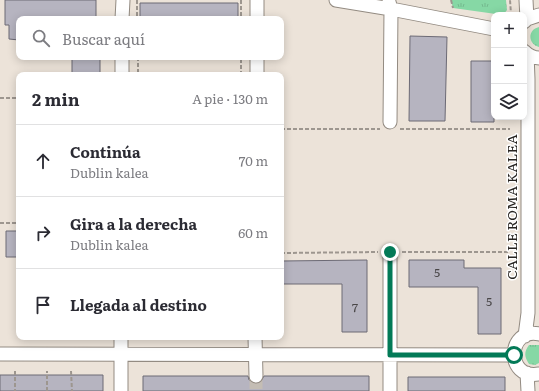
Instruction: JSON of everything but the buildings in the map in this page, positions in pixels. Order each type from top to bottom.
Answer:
[{"type":"street","points":[[122,0],[122,16]]},
{"type":"street","points":[[257,16],[258,0]]},
{"type":"street","points":[[336,0],[390,4],[491,27]]},
{"type":"street","points":[[526,0],[530,19]]},
{"type":"street","points":[[390,4],[390,122]]},
{"type":"street","name":"CALLE ROMA KALEA","points":[[525,336],[528,313],[528,79],[530,54]]},
{"type":"street","points":[[122,60],[122,72]]},
{"type":"street","points":[[257,60],[257,72]]},
{"type":"street","points":[[390,252],[390,391]]},
{"type":"street","points":[[528,391],[533,374],[520,369],[515,363],[515,347],[525,336],[530,334],[539,334]]},
{"type":"street","points":[[121,340],[121,391]]},
{"type":"street","points":[[255,340],[256,376]]},
{"type":"street","points":[[0,354],[514,355]]},
{"type":"path","points":[[137,0],[137,16]]},
{"type":"path","points":[[241,0],[241,16]]},
{"type":"path","points":[[451,0],[453,8],[460,9]]},
{"type":"path","points":[[510,0],[510,12]]},
{"type":"path","points":[[138,60],[138,72]]},
{"type":"path","points":[[241,60],[241,72]]},
{"type":"path","points":[[0,98],[16,98]]},
{"type":"path","points":[[0,222],[16,223]]},
{"type":"path","points":[[71,370],[72,391]]},
{"type":"path","points":[[15,371],[16,391]]},
{"type":"path","points":[[47,371],[47,391]]},
{"type":"green space","points":[[451,0],[506,0],[507,10],[505,12],[491,12],[491,13],[453,8]]},
{"type":"green space","points":[[539,27],[539,47],[533,43],[530,37],[532,31]]},
{"type":"green space","points":[[529,345],[539,345],[539,363],[535,365],[529,364],[525,356],[525,352]]},
{"type":"tunnel","points":[[256,376],[256,391]]},
{"type":"route","points":[[390,252],[390,355],[514,355]]}]
